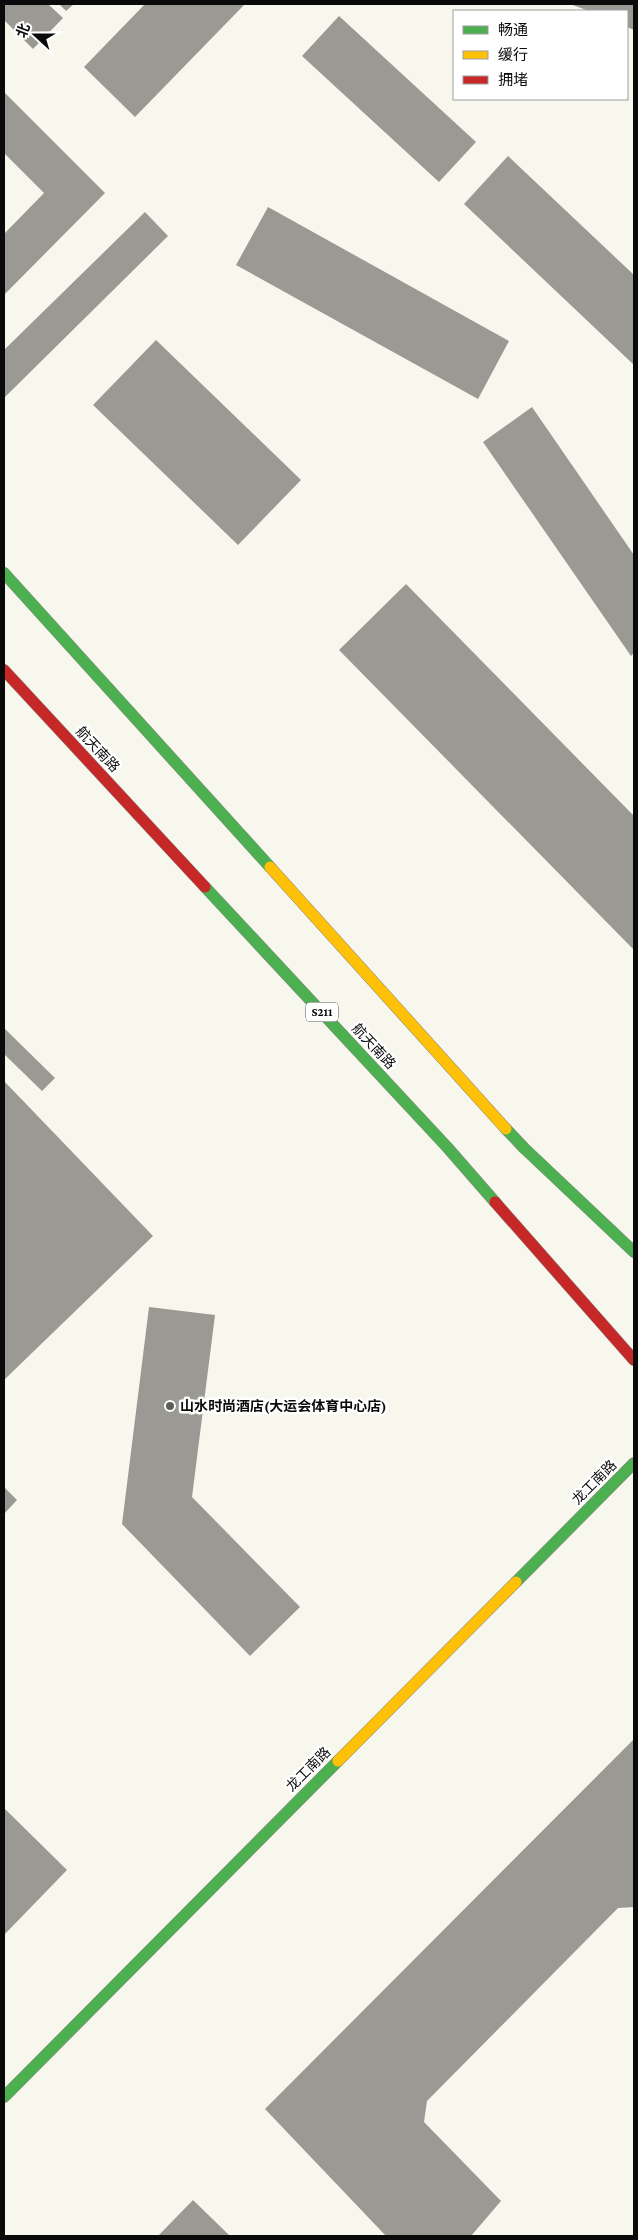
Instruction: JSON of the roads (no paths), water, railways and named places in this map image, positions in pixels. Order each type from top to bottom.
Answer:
[{"type":"main road","points":[[4,573],[524,1148],[634,1252]]},
{"type":"main road","name":"航天南路","points":[[4,670],[447,1147],[634,1360]]},
{"type":"main road","name":"龙工南路","points":[[4,2097],[634,1462]]},
{"type":"place","name":"山水时尚酒店(大运会体育中心店)","points":[[170,1406]]}]
